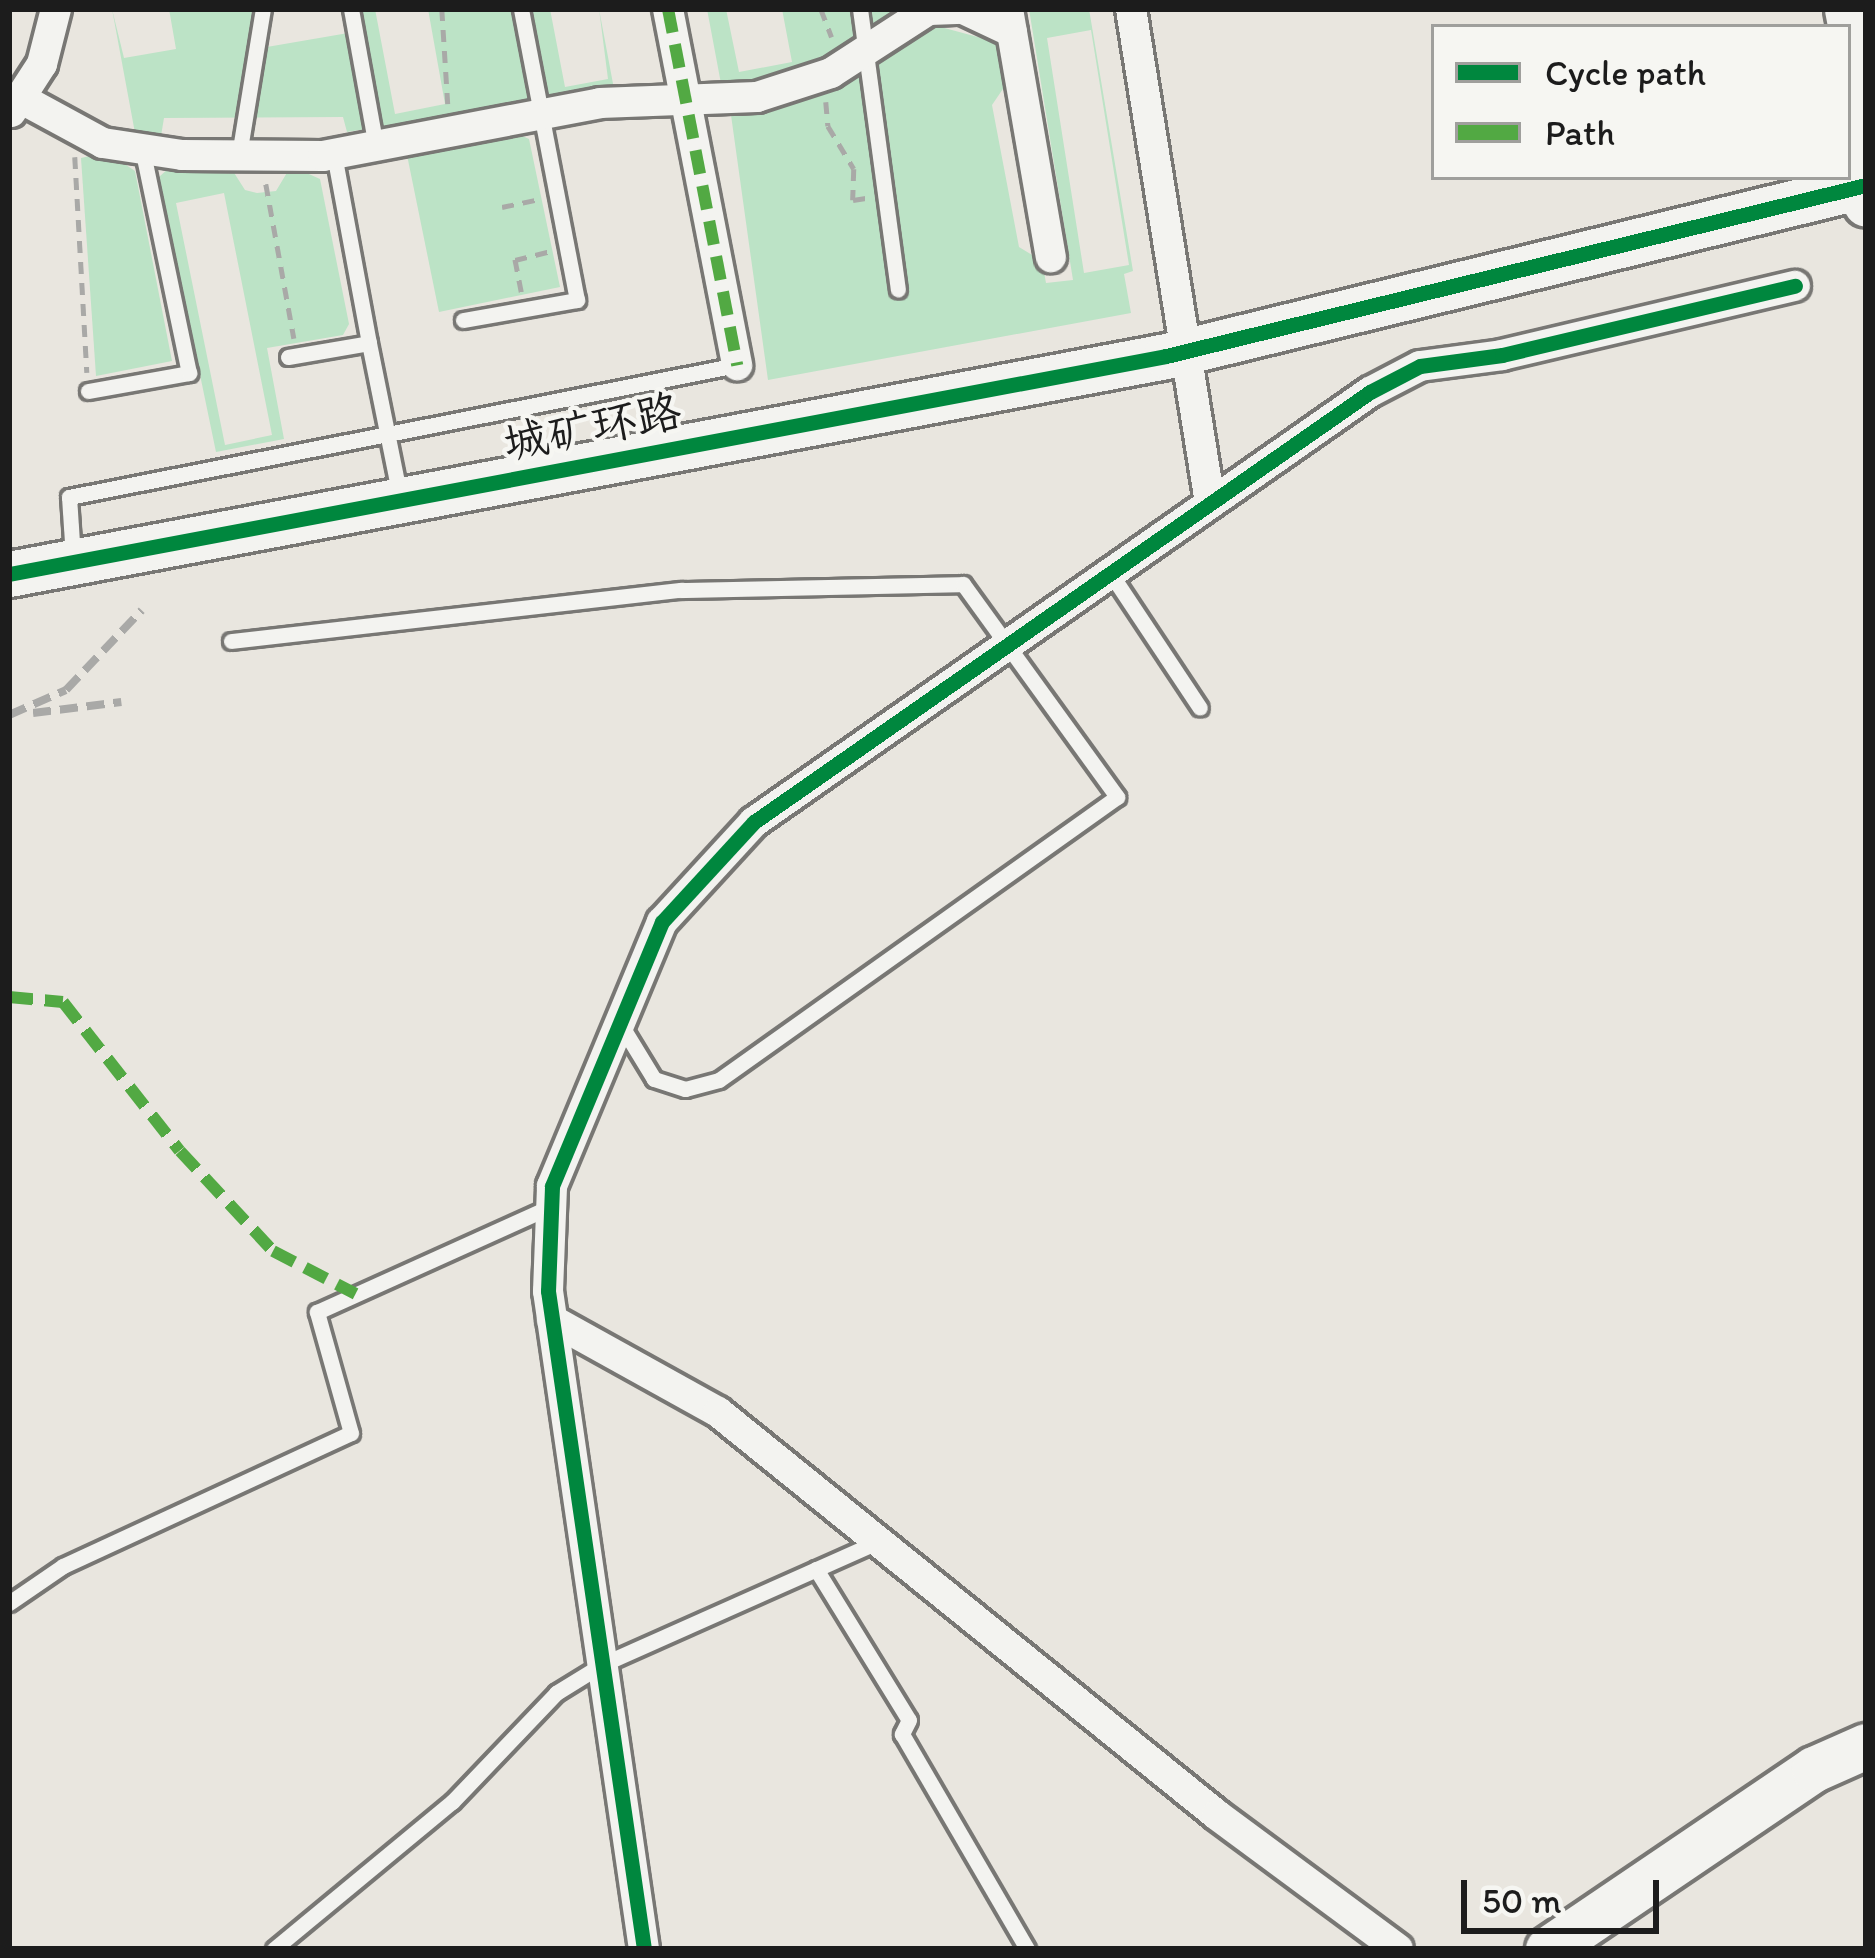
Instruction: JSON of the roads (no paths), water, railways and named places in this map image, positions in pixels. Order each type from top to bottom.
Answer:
[{"type":"street","points":[[56,9],[42,64],[14,106],[74,127],[103,143],[250,155],[334,154],[600,103],[687,105],[757,97],[830,73],[930,9],[964,10],[1010,20],[1051,257]]},
{"type":"street","points":[[668,9],[737,365]]},
{"type":"street","points":[[1132,9],[1210,503]]},
{"type":"street","points":[[1851,30],[1866,108]]},
{"type":"street","points":[[1851,150],[1863,192]]},
{"type":"street","name":"城矿环路","points":[[9,574],[1186,348],[1863,192]]},
{"type":"street","points":[[644,1949],[552,1320],[551,1207],[552,1186],[662,922],[754,822],[1108,568],[1420,366],[1502,356],[1795,286]]},
{"type":"street","points":[[552,1320],[718,1412],[1217,1814],[1398,1949]]},
{"type":"street","points":[[1548,1949],[1814,1769],[1866,1746]]},
{"type":"lane","points":[[250,155],[263,9]]},
{"type":"lane","points":[[351,9],[376,146]]},
{"type":"lane","points":[[463,320],[577,300],[521,9]]},
{"type":"lane","points":[[860,9],[862,52],[898,289]]},
{"type":"lane","points":[[88,391],[189,373],[142,149]]},
{"type":"lane","points":[[334,154],[401,500]]},
{"type":"lane","points":[[293,356],[369,344]]},
{"type":"lane","points":[[74,561],[69,497],[737,365]]},
{"type":"lane","points":[[1108,568],[1200,708]]},
{"type":"lane","points":[[231,641],[681,590],[963,584],[1009,639],[1117,796],[719,1080],[686,1089],[654,1079],[619,1023]]},
{"type":"lane","points":[[9,1604],[63,1566],[351,1433],[316,1312],[551,1207]]},
{"type":"lane","points":[[277,1948],[452,1802],[532,1714],[603,1664],[881,1540]]},
{"type":"lane","points":[[816,1569],[909,1720],[902,1734],[1027,1949]]},
{"type":"railway","points":[[9,715],[66,690],[142,610]]},
{"type":"railway","points":[[33,713],[121,702]]}]
